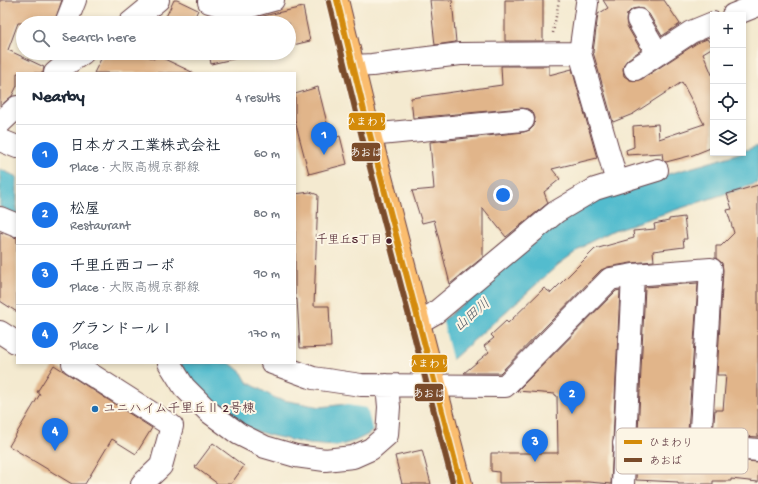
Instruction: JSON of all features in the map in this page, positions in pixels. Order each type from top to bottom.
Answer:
[{"type":"main road","points":[[337,0],[370,135],[461,484]]},
{"type":"street","points":[[69,16],[75,0]]},
{"type":"street","points":[[139,16],[158,0]]},
{"type":"street","points":[[209,2],[237,10],[273,0]]},
{"type":"street","points":[[587,3],[580,53],[617,182]]},
{"type":"street","points":[[740,12],[758,5]]},
{"type":"street","points":[[638,20],[658,54]]},
{"type":"street","points":[[635,69],[691,32],[710,25]]},
{"type":"street","points":[[354,66],[460,54],[580,53]]},
{"type":"street","points":[[62,66],[72,60]]},
{"type":"street","points":[[0,123],[16,108]]},
{"type":"street","points":[[370,135],[523,120]]},
{"type":"street","points":[[0,140],[16,147]]},
{"type":"street","points":[[420,326],[556,212],[595,189],[656,170]]},
{"type":"street","points":[[0,218],[16,225]]},
{"type":"street","points":[[275,364],[314,378],[361,385],[436,388],[505,386],[610,279],[633,275],[711,269],[701,428]]},
{"type":"street","points":[[625,428],[633,275]]},
{"type":"street","points":[[0,332],[16,342]]},
{"type":"street","points":[[75,364],[172,426],[160,466],[142,484]]},
{"type":"street","points":[[170,364],[184,387],[204,407],[239,434],[265,447],[296,456],[325,460],[353,457],[371,449],[387,435],[389,422],[388,385]]},
{"type":"street","points":[[748,449],[758,450]]},
{"type":"street","points":[[622,474],[622,484]]},
{"type":"path","points":[[551,54],[554,25],[559,0]]},
{"type":"water","name":"山田川","points":[[758,146],[758,183],[614,230],[588,243],[559,264],[369,434],[355,441],[337,446],[308,444],[249,429],[222,410],[200,391],[181,364],[231,364],[242,373],[247,382],[277,399],[321,407],[346,404],[567,215],[608,194],[629,186],[730,156],[746,156],[746,150]]},
{"type":"water","points":[[0,169],[16,177],[16,215],[0,207]]},
{"type":"pier","points":[[442,318],[453,362],[373,433],[367,408],[341,404]]},
{"type":"building","points":[[0,0],[62,0],[56,16],[16,16],[16,28],[8,50],[16,54],[16,60],[29,60],[44,67],[43,72],[16,72],[16,88],[12,96],[0,106]]},
{"type":"building","points":[[174,0],[198,10],[195,16],[166,16]]},
{"type":"building","points":[[430,0],[452,0],[456,42],[435,45]]},
{"type":"building","points":[[505,0],[543,0],[543,41],[505,41]]},
{"type":"building","points":[[603,0],[664,0],[680,24],[662,36],[649,14],[644,9],[632,9],[627,14],[627,26],[641,50],[628,59],[624,64],[624,76],[630,80],[636,81],[642,79],[697,43],[707,39],[710,43],[710,49],[703,53],[710,70],[710,148],[693,155],[666,162],[663,160],[662,153],[627,155],[626,150],[634,147],[633,126],[658,124],[659,139],[704,124],[682,82],[633,114],[613,122],[593,52],[598,14],[608,8]]},
{"type":"building","points":[[303,7],[310,41],[296,44],[296,16],[264,16]]},
{"type":"building","points":[[100,60],[167,60],[192,72],[94,72]]},
{"type":"building","points":[[210,60],[228,60],[211,64]]},
{"type":"building","points":[[501,66],[549,66],[549,75],[572,69],[597,158],[552,169],[560,179],[544,192],[548,203],[506,237],[483,208],[483,257],[450,284],[434,220],[422,223],[412,191],[434,189],[430,142],[524,132],[530,130],[534,126],[535,118],[533,112],[522,108],[413,118],[411,98],[502,85]]},
{"type":"building","points":[[318,87],[331,139],[340,136],[347,164],[309,174],[296,125],[296,94]]},
{"type":"building","points":[[758,185],[758,437],[748,436],[748,428],[714,428],[715,410],[723,410],[726,375],[717,375],[723,270],[722,263],[716,258],[716,246],[721,246],[734,233],[727,210],[732,209],[727,194]]},
{"type":"building","points":[[310,192],[318,195],[314,306],[329,306],[331,347],[300,348],[296,299],[296,194]]},
{"type":"building","points":[[684,217],[687,239],[683,239],[684,247],[653,251],[654,261],[631,263],[608,267],[601,270],[500,373],[464,373],[489,352],[484,346],[494,338],[491,335],[506,321],[508,323],[544,288],[551,293],[595,249],[634,238],[633,231],[655,229],[654,224],[669,221],[669,219]]},
{"type":"building","points":[[0,232],[16,238],[16,311],[0,301]]},
{"type":"building","points":[[698,283],[688,428],[638,428],[645,287]]},
{"type":"building","points":[[620,290],[611,484],[588,482],[499,483],[499,472],[491,471],[491,453],[558,453],[557,396],[555,394],[517,391],[616,291]]},
{"type":"building","points":[[54,365],[152,428],[136,454],[112,439],[85,484],[72,484],[9,446],[40,394],[37,392]]},
{"type":"building","points":[[213,443],[244,466],[231,484],[218,484],[195,467]]},
{"type":"building","points":[[422,450],[431,484],[402,484],[395,456]]},
{"type":"building","points":[[748,461],[758,462],[758,482],[731,479],[731,481],[713,481],[713,484],[678,484],[678,482],[636,480],[636,474],[748,474]]},
{"type":"transit line","name":"ひまわり","points":[[337,0],[370,135],[461,484]]},
{"type":"transit line","name":"あおば","points":[[329,2],[362,137],[453,484]]},
{"type":"place","name":"日本ガス工業株式会社","points":[[324,155]]},
{"type":"place","name":"千里丘5丁目","points":[[389,241]]},
{"type":"place","name":"ユニハイム千里丘Ⅱ 2号棟","points":[[95,409]]},
{"type":"place","name":"松屋","points":[[572,414]]},
{"type":"place","name":"グランドールⅠ","points":[[55,451]]},
{"type":"place","name":"千里丘西コーポ","points":[[535,462]]}]
